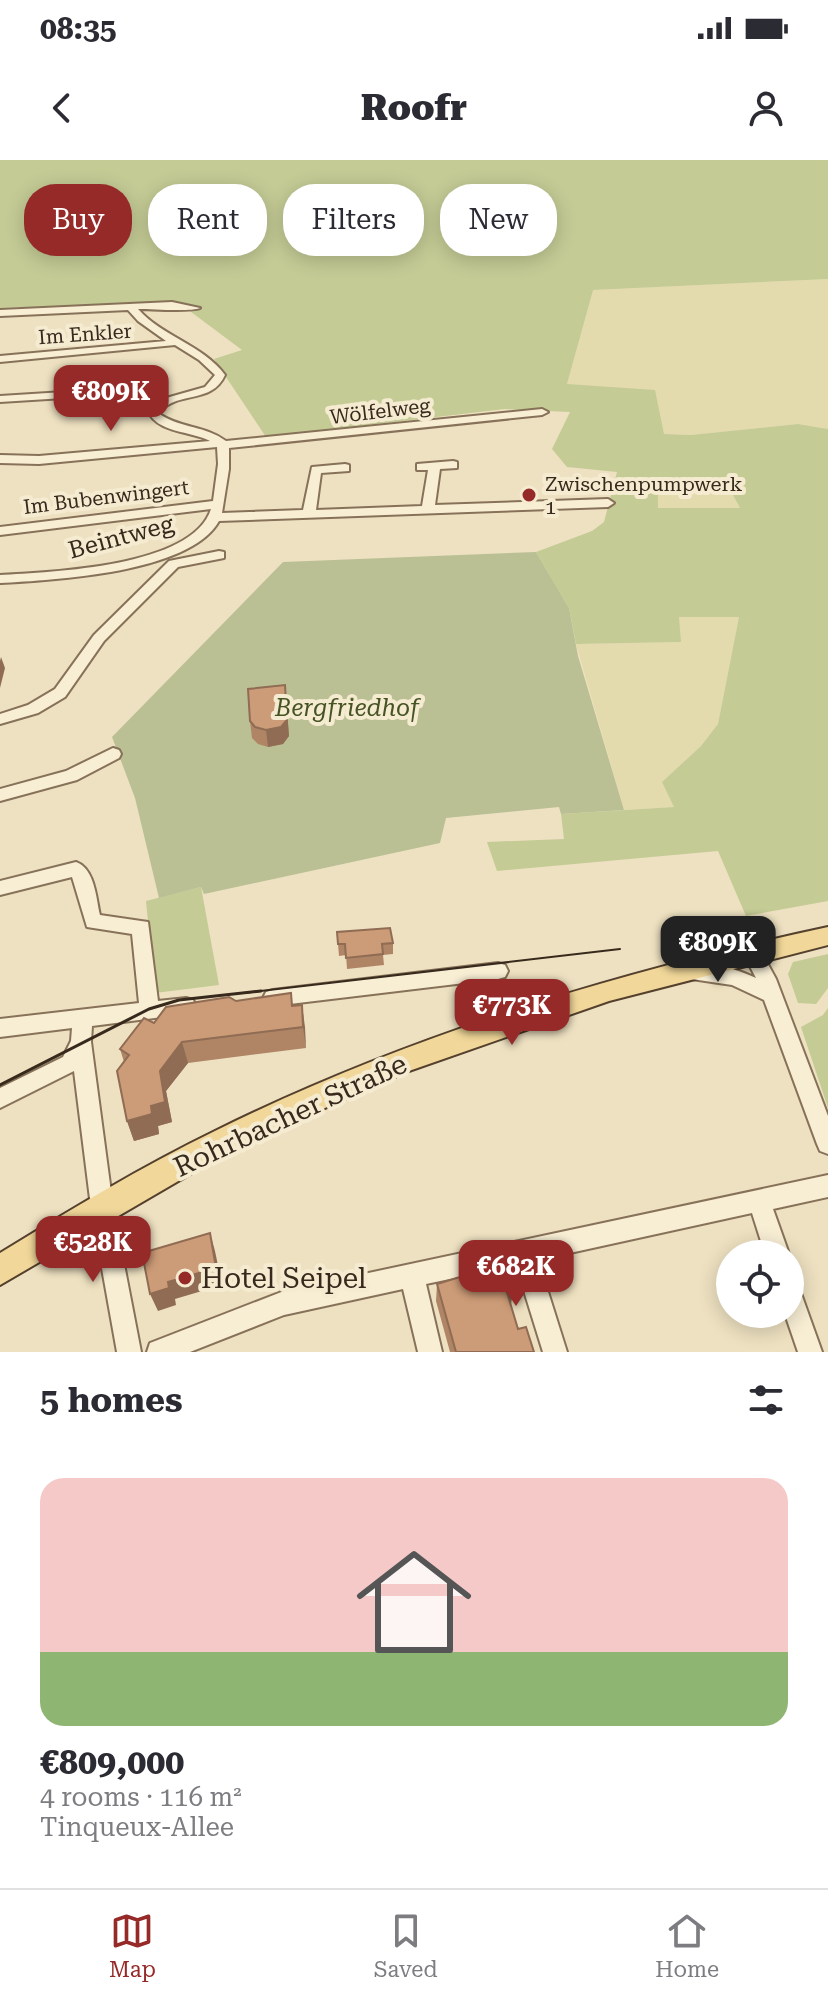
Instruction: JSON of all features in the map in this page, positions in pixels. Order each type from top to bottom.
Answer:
[{"type":"main road","name":"Rohrbacher Straße","points":[[0,1270],[102,1207],[258,1124],[400,1063],[543,1010],[674,970],[828,936]]},
{"type":"street","points":[[0,313],[172,305],[195,308]]},
{"type":"street","points":[[0,399],[96,393],[159,403],[206,390],[220,379],[211,364],[172,343],[147,325],[132,309]]},
{"type":"street","name":"Im Enkler","points":[[0,359],[172,343]]},
{"type":"street","points":[[159,403],[154,412],[161,421],[208,434],[222,444],[224,469],[216,511]]},
{"type":"street","name":"Wölfelweg","points":[[22,461],[542,412]]},
{"type":"street","points":[[0,459],[22,461]]},
{"type":"street","points":[[0,471],[22,461]]},
{"type":"street","points":[[421,467],[453,465]]},
{"type":"street","points":[[428,507],[435,466]]},
{"type":"street","points":[[309,513],[311,471],[345,468]]},
{"type":"street","name":"Im Bubenwingert","points":[[0,531],[216,511],[309,513],[608,503]]},
{"type":"street","name":"Beintweg","points":[[0,579],[68,575],[123,564],[185,545],[205,532],[216,511]]},
{"type":"street","points":[[0,719],[33,709],[62,692],[99,638],[174,564],[219,555]]},
{"type":"street","points":[[0,795],[71,776],[113,754]]},
{"type":"street","points":[[0,888],[76,869],[81,875],[93,922],[141,927],[149,1009]]},
{"type":"street","points":[[751,951],[771,994],[828,1144]]},
{"type":"street","points":[[674,970],[734,977],[771,994]]},
{"type":"street","points":[[251,1000],[498,971]]},
{"type":"street","points":[[0,1028],[209,1004]]},
{"type":"street","points":[[82,1018],[81,1042],[102,1207],[129,1352]]},
{"type":"street","points":[[0,1098],[70,1063],[81,1042]]},
{"type":"street","points":[[159,1352],[284,1303],[828,1186]]},
{"type":"street","points":[[759,1200],[772,1240]]},
{"type":"street","points":[[523,1250],[555,1352]]},
{"type":"street","points":[[412,1275],[430,1352]]},
{"type":"street","points":[[802,1328],[810,1352]]},
{"type":"shaded area","points":[[828,279],[828,429],[798,424],[691,435],[664,434],[567,384],[592,290]]},
{"type":"shaded area","points":[[658,482],[726,482],[740,508],[658,508]]},
{"type":"shaded area","points":[[679,617],[739,617],[718,724],[701,746],[662,782],[675,807],[624,810],[576,644],[680,642]]},
{"type":"green space","points":[[0,160],[828,160],[828,279],[593,290],[567,384],[655,390],[664,434],[691,435],[798,424],[828,429],[828,901],[746,916],[718,851],[497,871],[487,842],[564,839],[561,814],[674,807],[662,782],[701,746],[718,724],[739,617],[679,617],[681,642],[576,644],[569,608],[536,552],[592,531],[604,522],[617,472],[567,467],[552,449],[570,412],[505,409],[266,437],[214,359],[242,350],[179,303],[0,308]],"holes":[[[658,482],[726,482],[740,508],[658,508]]]},
{"type":"green space","name":"Bergfriedhof","points":[[536,552],[569,608],[578,656],[624,810],[561,814],[559,807],[446,818],[440,843],[204,894],[201,887],[159,898],[135,798],[112,737],[283,562]]},
{"type":"green space","points":[[201,887],[219,985],[155,993],[146,901]]},
{"type":"green space","points":[[828,954],[828,988],[816,1004],[798,1003],[788,974],[793,962]]},
{"type":"green space","points":[[828,1008],[828,1108],[801,1027],[823,1015]]},
{"type":"building","points":[[285,685],[287,720],[281,727],[266,730],[255,727],[250,721],[248,689]]},
{"type":"building","points":[[390,928],[393,943],[382,944],[383,954],[346,958],[345,944],[338,944],[337,932]]},
{"type":"building","points":[[291,993],[292,1006],[302,1005],[303,1027],[182,1042],[160,1071],[165,1102],[151,1106],[152,1114],[127,1121],[117,1071],[129,1055],[120,1049],[144,1018],[154,1023],[166,1007],[229,997],[236,1001]]},
{"type":"building","points":[[210,1233],[216,1268],[168,1282],[169,1288],[150,1294],[142,1253]]},
{"type":"building","points":[[496,1266],[498,1270],[508,1267],[514,1287],[506,1289],[518,1329],[526,1327],[534,1352],[456,1352],[437,1284]]},
{"type":"tram line","points":[[244,993],[620,949]]},
{"type":"tram line","points":[[0,1085],[149,1009],[179,1000],[261,991]]},
{"type":"place","name":"Zwischenpumpwerk 1","points":[[529,495]]},
{"type":"place","name":"Hotel Seipel","points":[[185,1278]]}]
